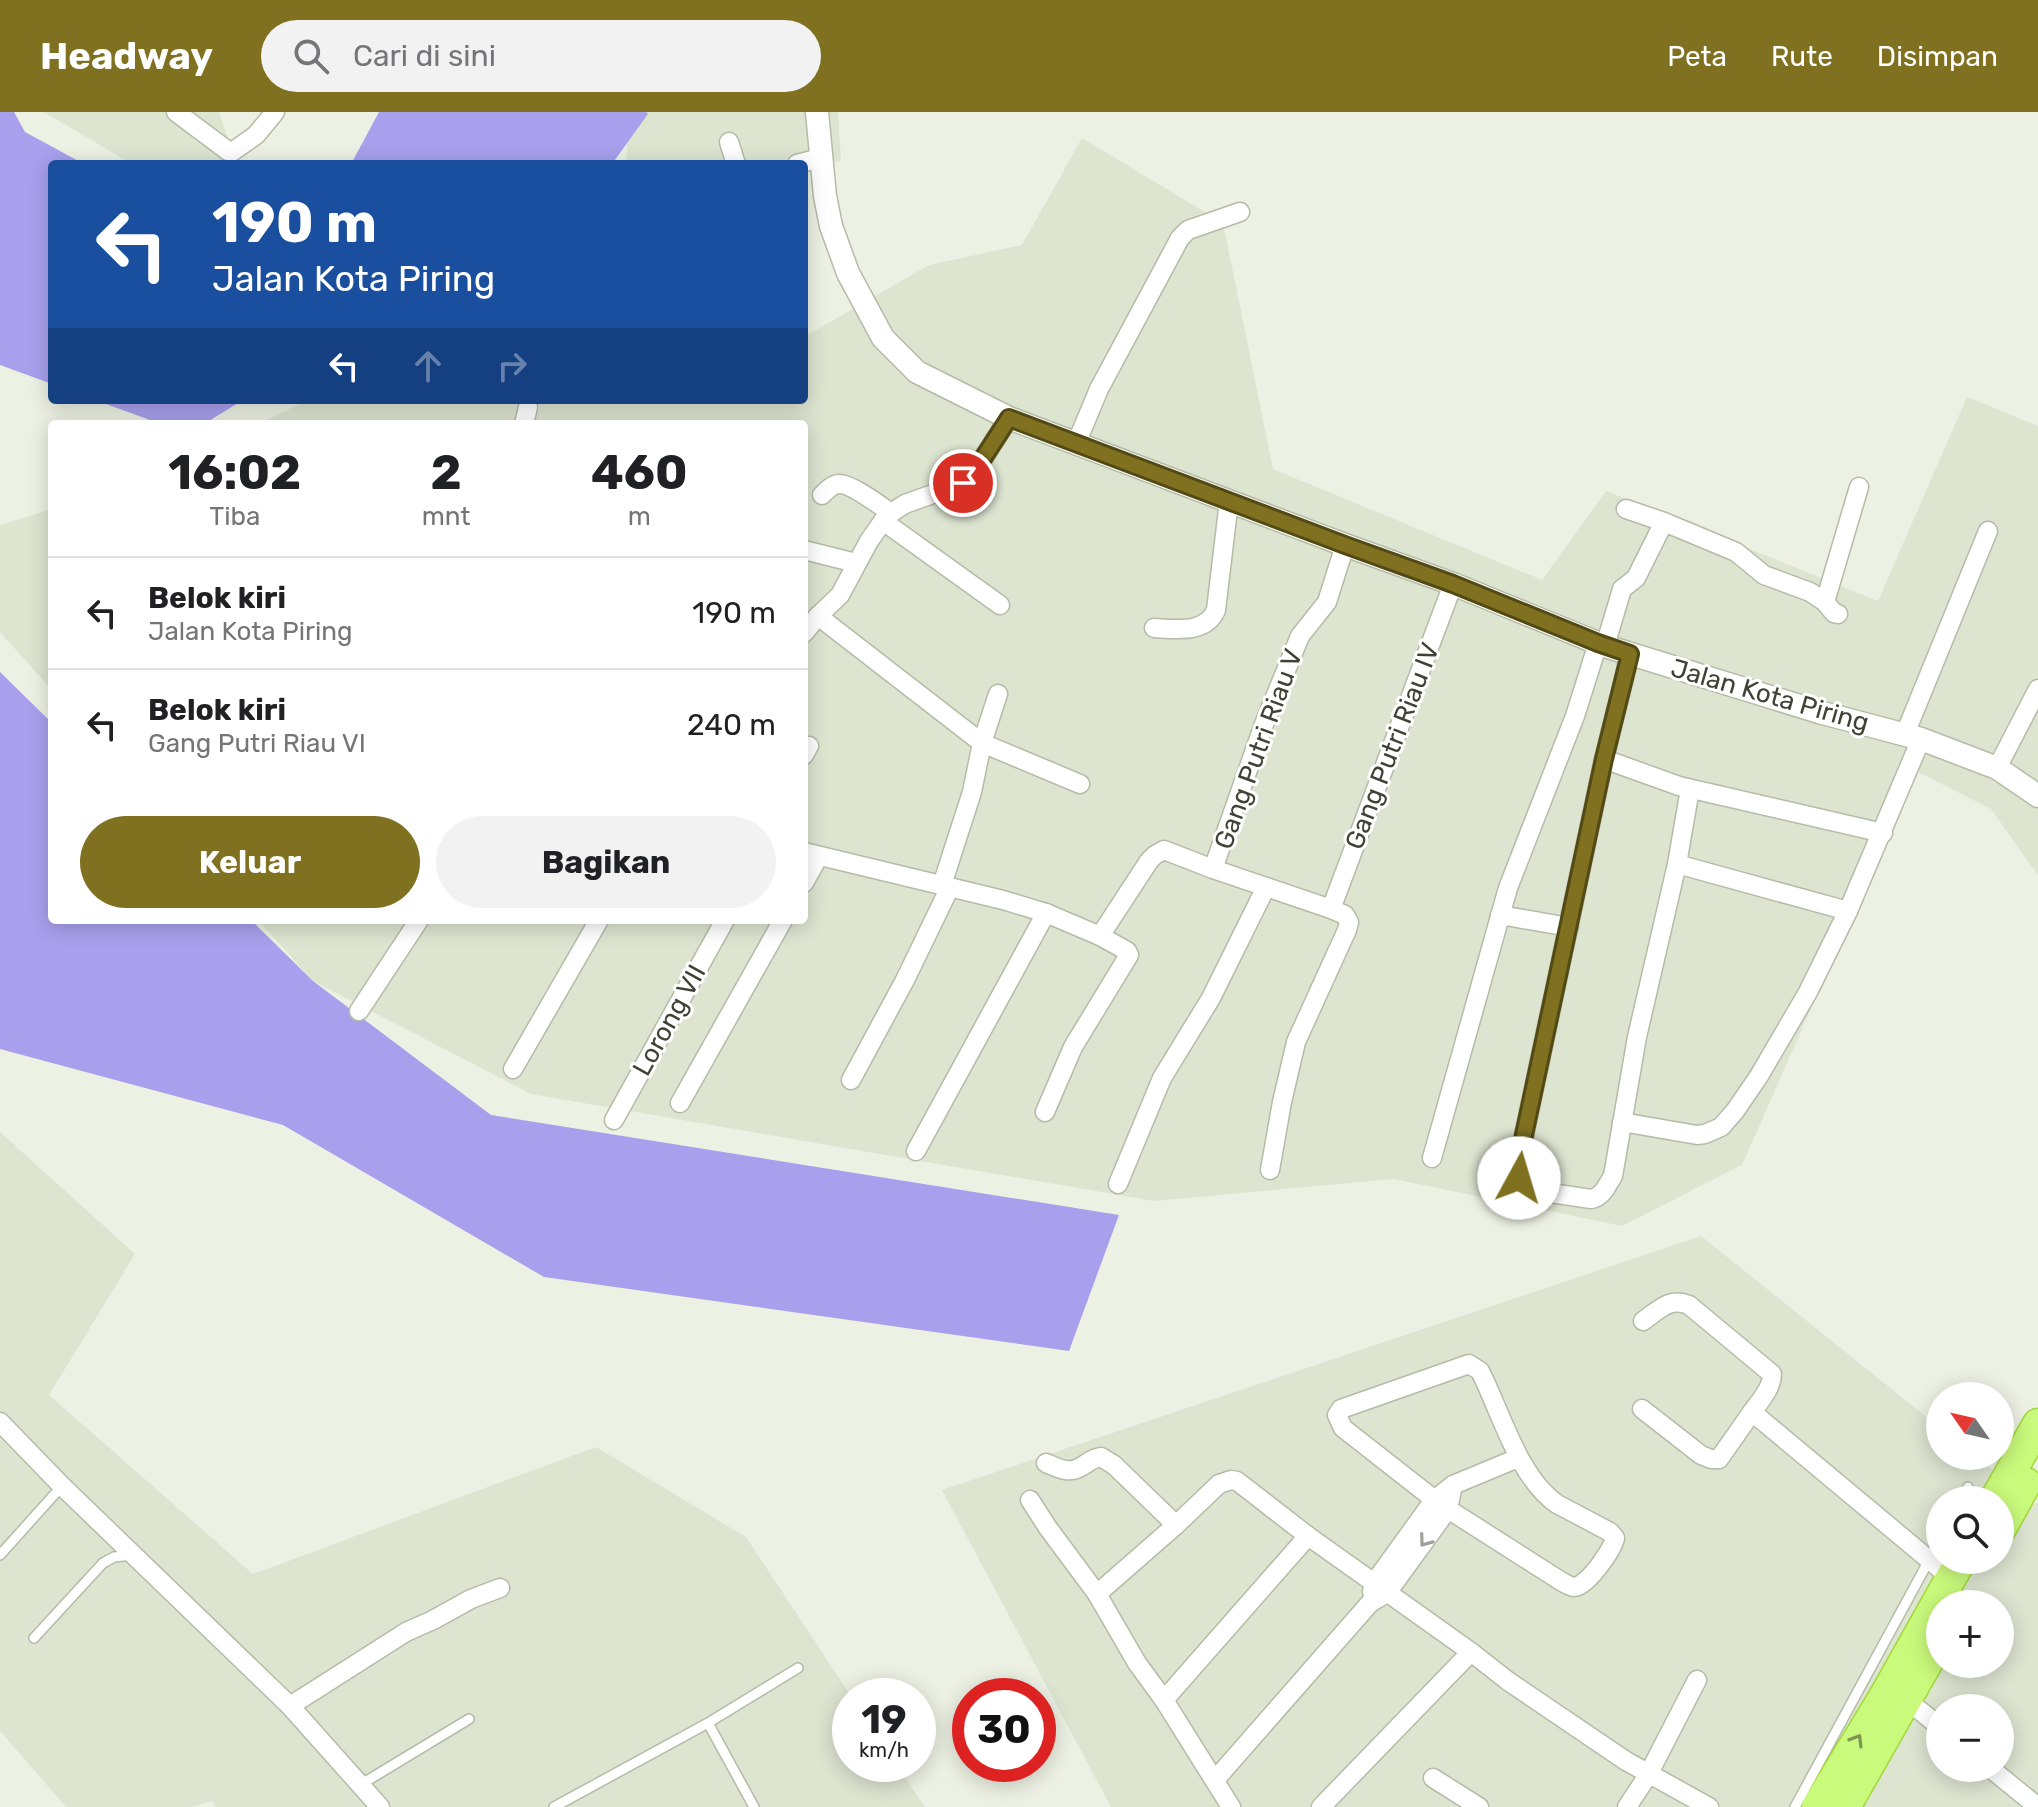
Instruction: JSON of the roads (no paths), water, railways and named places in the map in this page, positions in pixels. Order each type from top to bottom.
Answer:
[{"type":"highway","points":[[1988,1486],[2038,1424]]},
{"type":"highway","points":[[2014,1504],[2038,1460]]},
{"type":"highway","points":[[1847,1789],[1884,1697],[1950,1575]]},
{"type":"highway","points":[[1817,1807],[1847,1789],[1907,1700],[1926,1665]]},
{"type":"street","points":[[176,112],[232,152],[256,135],[275,112]]},
{"type":"street","name":"Jalan Kota Piring","points":[[817,112],[820,158],[831,226],[848,273],[883,338],[917,372],[1009,418],[1453,584],[1602,644],[1819,712],[1913,736],[1997,768],[2038,796]]},
{"type":"street","points":[[729,142],[735,160]]},
{"type":"street","points":[[808,161],[820,158]]},
{"type":"street","points":[[1076,444],[1099,389],[1180,238],[1188,230],[1240,212]]},
{"type":"street","points":[[808,628],[840,595],[856,563],[887,517],[905,504],[963,483],[1009,418]]},
{"type":"street","points":[[822,495],[839,484],[859,492],[1000,605]]},
{"type":"street","points":[[1626,509],[1736,552],[1764,575],[1810,592],[1832,608],[1859,487]]},
{"type":"street","points":[[1154,628],[1199,627],[1213,617],[1229,501]]},
{"type":"street","points":[[1432,1158],[1508,888],[1622,589],[1636,578],[1664,522]]},
{"type":"street","points":[[1622,1122],[1705,1134],[1721,1127],[1759,1076],[1808,992],[1883,833],[1913,736],[1988,531]]},
{"type":"street","name":"Gang Putri Riau V","points":[[1213,869],[1288,665],[1300,636],[1327,602],[1345,545]]},
{"type":"street","points":[[808,551],[856,563]]},
{"type":"street","name":"Gang Putri Riau IV","points":[[1331,909],[1453,584]]},
{"type":"street","points":[[818,616],[982,743],[1080,784]]},
{"type":"street","points":[[1630,654],[1604,759],[1517,1168],[1519,1178],[1531,1190],[1597,1198],[1613,1176],[1637,1037],[1677,864],[1690,789]]},
{"type":"street","points":[[1997,768],[2038,689]]},
{"type":"street","points":[[851,1080],[905,980],[946,886],[982,743],[998,694]]},
{"type":"street","points":[[1604,759],[1690,789],[1883,833]]},
{"type":"street","points":[[1100,936],[1149,861],[1160,851],[1170,851],[1345,915],[1349,922],[1347,930],[1296,1042],[1270,1170]]},
{"type":"street","points":[[812,854],[1046,913],[1127,951],[1129,955],[1073,1047],[1045,1112]]},
{"type":"street","points":[[1677,864],[1848,911]]},
{"type":"street","points":[[1118,1184],[1162,1078],[1211,998],[1266,887]]},
{"type":"street","points":[[916,1151],[1046,913]]},
{"type":"street","points":[[1500,915],[1569,927]]},
{"type":"street","points":[[359,1011],[416,924]]},
{"type":"street","points":[[513,1069],[597,924]]},
{"type":"street","name":"Lorong VII","points":[[614,1120],[723,924]]},
{"type":"street","points":[[680,1103],[781,924]]},
{"type":"street","points":[[1642,1409],[1701,1455],[1719,1459],[1773,1379],[1772,1374],[1689,1305],[1680,1302],[1668,1304],[1643,1321]]},
{"type":"street","points":[[1469,1364],[1480,1371],[1518,1458],[1549,1498],[1610,1532],[1615,1538],[1613,1547],[1582,1584],[1571,1586],[1556,1578],[1441,1504],[1343,1428],[1337,1415],[1341,1409],[1469,1364]]},
{"type":"street","points":[[1752,1412],[1950,1575]]},
{"type":"street","points":[[0,1422],[290,1706],[380,1807]]},
{"type":"street","points":[[1046,1463],[1069,1471],[1101,1457],[1114,1465],[1176,1525]]},
{"type":"street","points":[[1215,1780],[1370,1603],[1453,1485],[1518,1458]]},
{"type":"street","points":[[1097,1594],[1219,1484],[1231,1480],[1242,1485],[1508,1681],[1648,1775],[1709,1807]]},
{"type":"street","points":[[1030,1500],[1097,1594],[1137,1663],[1231,1807]]},
{"type":"street","points":[[1164,1700],[1308,1536]]},
{"type":"street","points":[[290,1706],[406,1632],[500,1588]]},
{"type":"street","points":[[1321,1807],[1471,1652]]},
{"type":"street","points":[[1627,1807],[1648,1775],[1697,1680]]},
{"type":"street","points":[[1907,1700],[1926,1716]]},
{"type":"street","points":[[1433,1778],[1479,1807]]},
{"type":"street","points":[[2007,1782],[2038,1807]]},
{"type":"lane","points":[[0,1555],[62,1486]]},
{"type":"lane","points":[[34,1638],[103,1563],[114,1557],[133,1555]]},
{"type":"lane","points":[[1795,1807],[1950,1575]]},
{"type":"lane","points":[[554,1807],[708,1723],[798,1668]]},
{"type":"lane","points":[[360,1785],[469,1719]]},
{"type":"lane","points":[[708,1723],[754,1807]]}]
